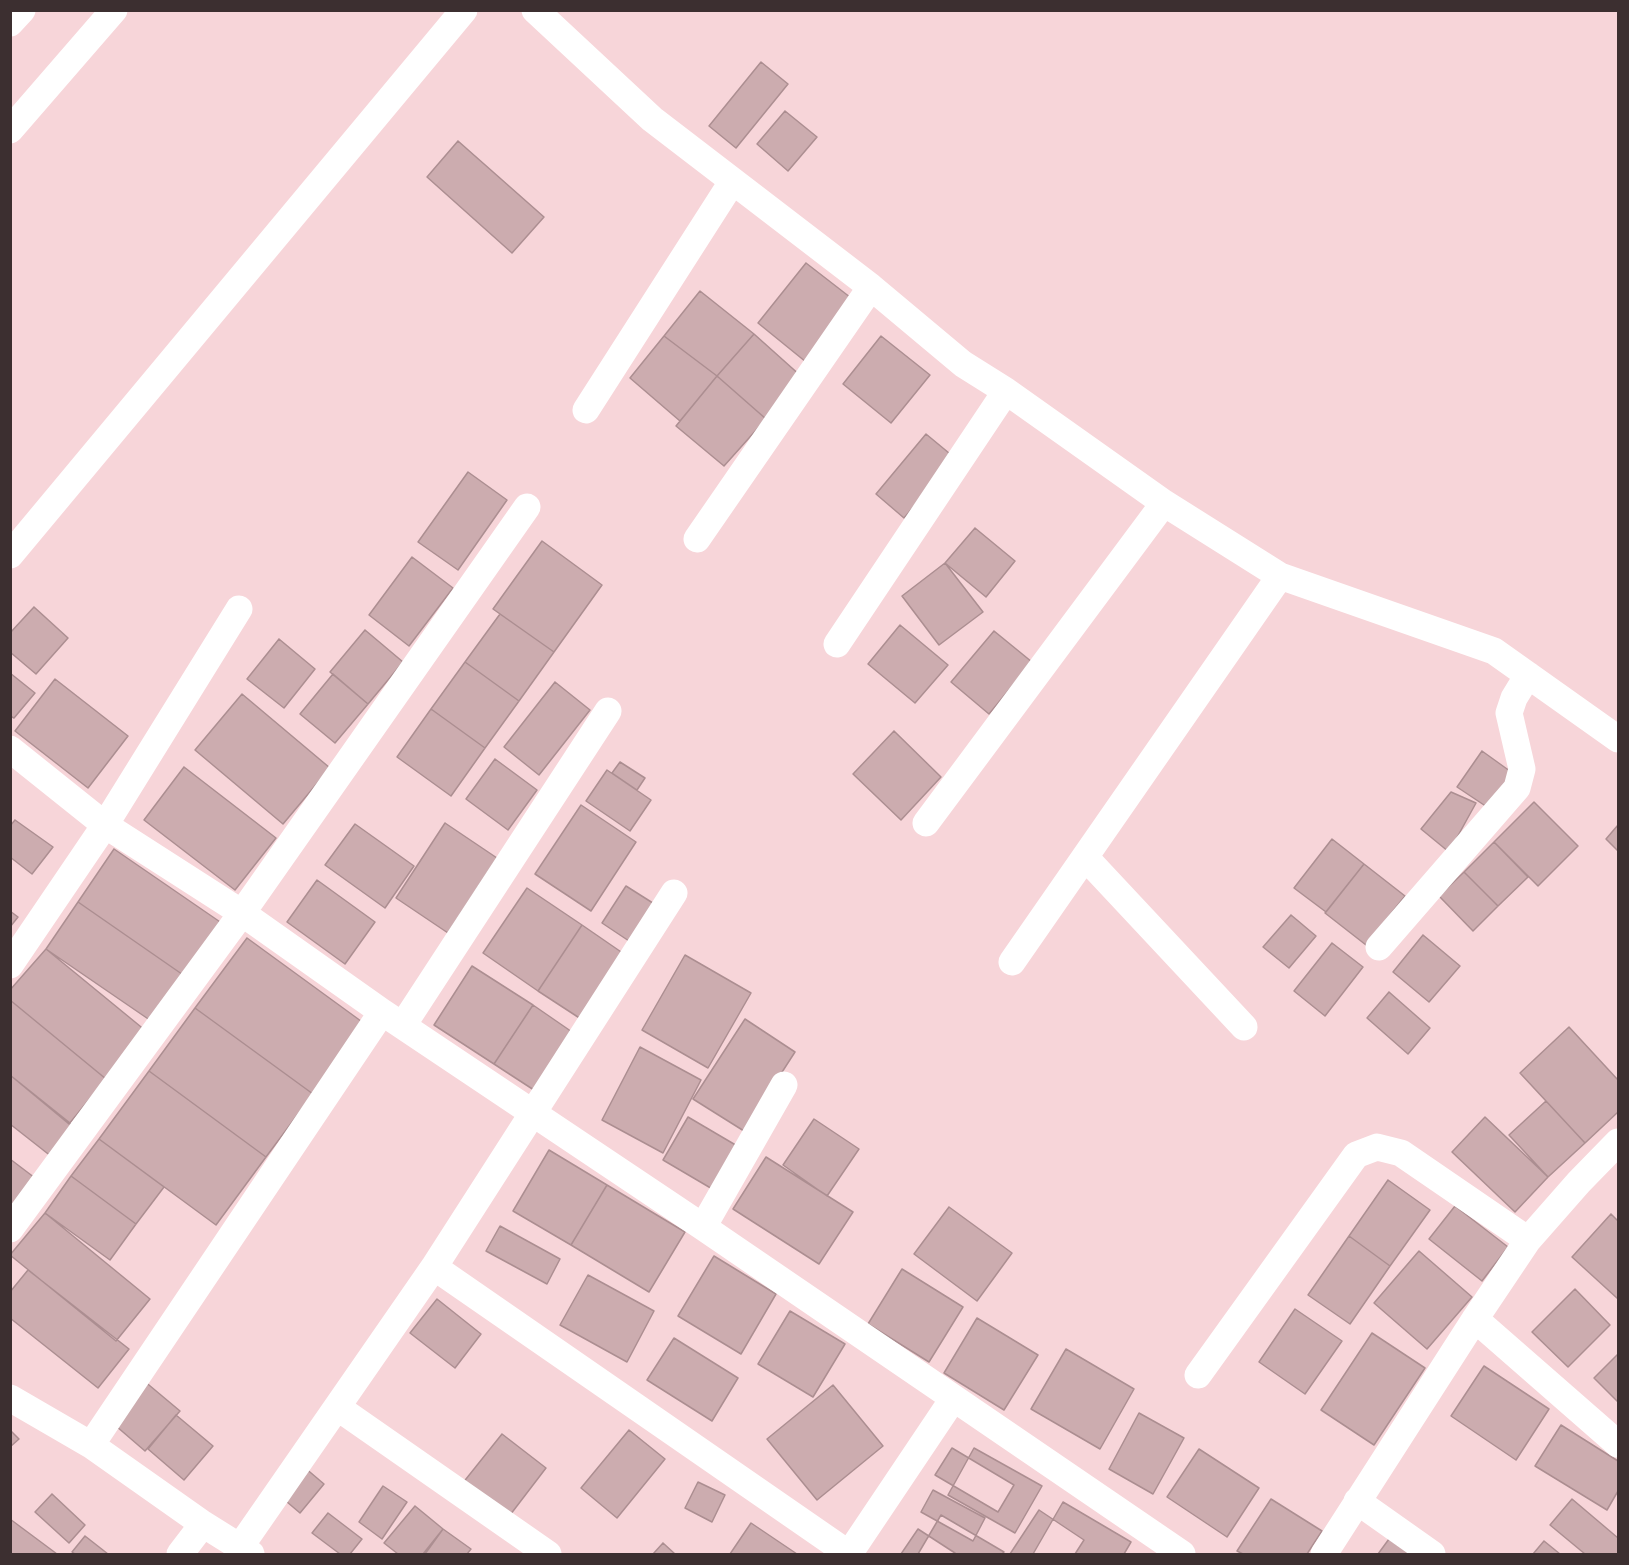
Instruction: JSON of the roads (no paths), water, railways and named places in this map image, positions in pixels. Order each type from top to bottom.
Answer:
[{"type":"street","points":[[10,23],[22,10]]},
{"type":"street","points":[[10,130],[114,10]]},
{"type":"street","points":[[10,555],[464,10]]},
{"type":"street","points":[[534,10],[652,119],[871,287],[963,364],[1006,391],[1164,503],[1280,576],[1494,651],[1618,739]]},
{"type":"street","points":[[586,410],[732,182]]},
{"type":"street","points":[[697,538],[871,287]]},
{"type":"street","points":[[837,644],[1006,391]]},
{"type":"street","points":[[926,823],[1164,503]]},
{"type":"street","points":[[10,1229],[242,913],[527,507]]},
{"type":"street","points":[[1012,962],[1280,576]]},
{"type":"street","points":[[10,965],[105,825],[238,609]]},
{"type":"street","points":[[1379,947],[1518,788],[1522,769],[1509,713],[1514,698],[1528,675]]},
{"type":"street","points":[[91,1445],[608,711]]},
{"type":"street","points":[[10,749],[105,825],[242,913],[1182,1554]]},
{"type":"street","points":[[1085,857],[1244,1027]]},
{"type":"street","points":[[10,1398],[91,1445],[203,1524],[246,1551],[337,1407],[434,1267],[674,893]]},
{"type":"street","points":[[703,1227],[784,1085]]},
{"type":"street","points":[[1323,1554],[1528,1240],[1618,1142]]},
{"type":"street","points":[[1198,1375],[1356,1155],[1377,1147],[1401,1153],[1528,1240]]},
{"type":"street","points":[[434,1267],[849,1554],[953,1399]]},
{"type":"street","points":[[1475,1319],[1618,1444]]},
{"type":"street","points":[[337,1407],[548,1554]]},
{"type":"street","points":[[1357,1501],[1432,1554]]},
{"type":"street","points":[[180,1554],[203,1524]]}]
